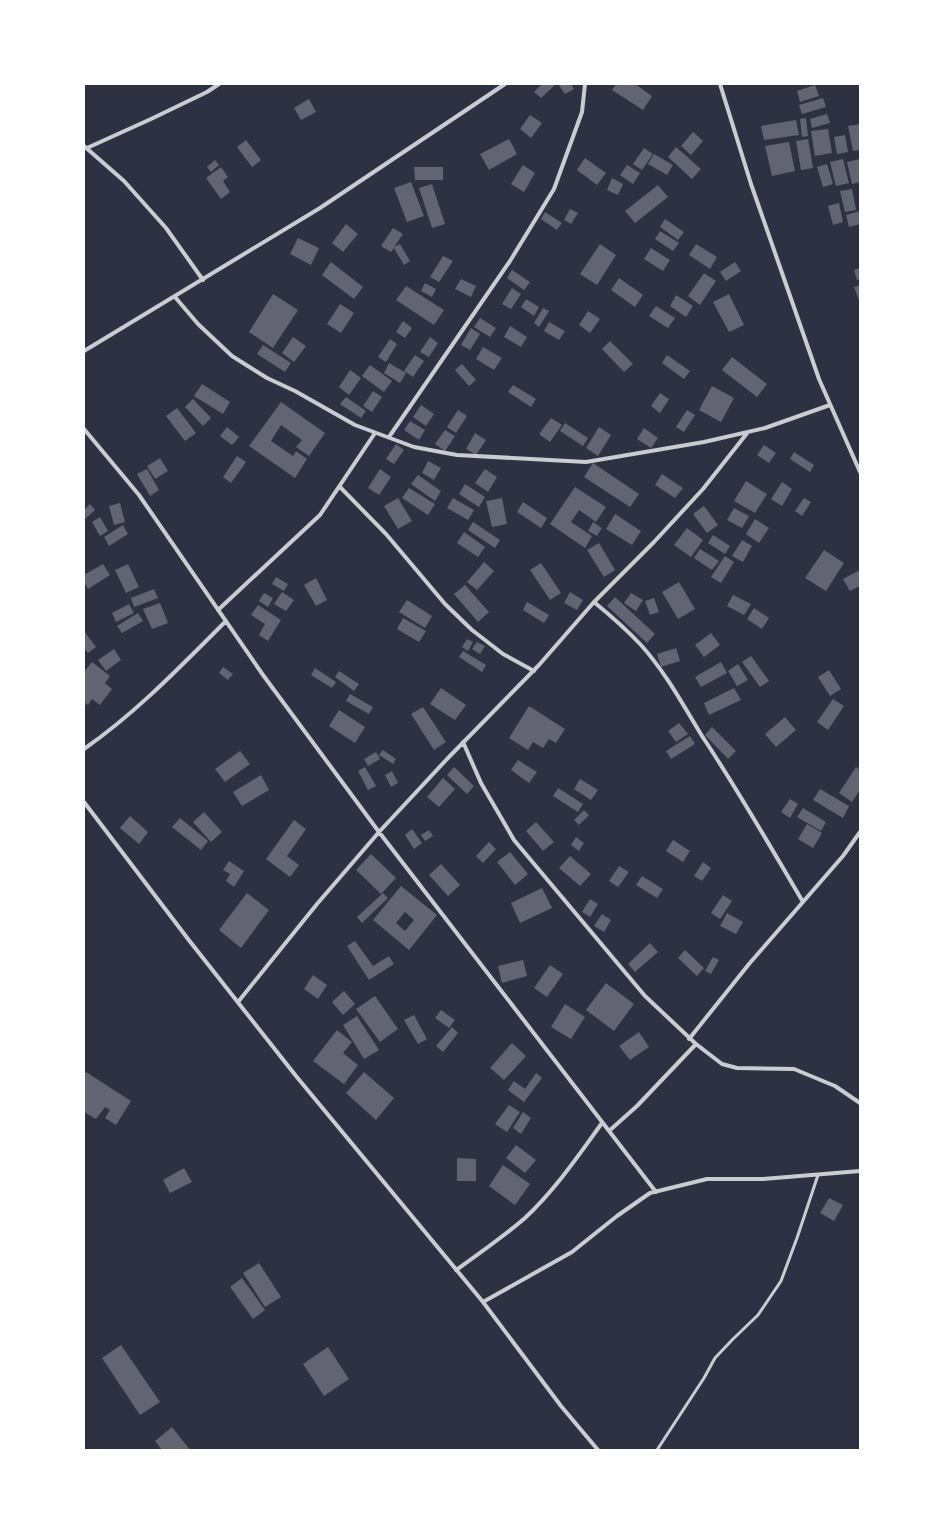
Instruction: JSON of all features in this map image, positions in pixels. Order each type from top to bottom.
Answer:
[{"type":"street","points":[[203,280],[166,228],[124,181],[86,147],[151,120],[207,92],[219,84]]},
{"type":"street","points":[[84,351],[320,208],[505,84]]},
{"type":"street","points":[[389,437],[510,261],[554,189],[582,112],[585,84]]},
{"type":"street","points":[[720,84],[751,184],[819,379],[860,472]]},
{"type":"street","points":[[175,297],[198,324],[232,356],[267,378],[294,391],[355,425],[414,447],[457,455],[586,462],[704,442],[748,432],[765,428],[830,405]]},
{"type":"street","points":[[84,429],[139,495],[263,675],[379,832],[656,1192]]},
{"type":"street","points":[[238,1002],[317,904],[379,832],[463,742],[534,671],[594,602],[704,489],[748,432]]},
{"type":"street","points":[[218,610],[320,515],[375,433]]},
{"type":"street","points":[[340,487],[386,534],[445,604],[472,630],[503,654],[534,671]]},
{"type":"street","points":[[594,602],[620,623],[642,646],[680,697],[693,722],[749,808],[803,902]]},
{"type":"street","points":[[84,749],[132,712],[226,622]]},
{"type":"street","points":[[463,742],[481,783],[514,840],[645,996],[689,1039],[722,1064],[737,1068],[760,1067],[794,1069],[835,1086],[860,1103]]},
{"type":"street","points":[[84,802],[296,1076],[483,1302],[561,1406],[598,1450]]},
{"type":"street","points":[[689,1039],[749,964],[843,856],[860,832]]},
{"type":"street","points":[[608,1131],[637,1106],[696,1044]]},
{"type":"street","points":[[456,1270],[494,1244],[525,1217],[568,1171],[602,1123]]},
{"type":"street","points":[[483,1302],[572,1252],[617,1216],[650,1193],[707,1179],[763,1179],[860,1171]]},
{"type":"lane","points":[[656,1450],[716,1358],[758,1315],[781,1281],[818,1175]]},
{"type":"building","points":[[542,84],[555,85],[541,98],[534,92]]},
{"type":"building","points":[[558,84],[571,84],[574,89],[565,94]]},
{"type":"building","points":[[616,84],[635,84],[652,96],[643,110],[612,90]]},
{"type":"building","points":[[815,85],[819,96],[800,102],[797,91]]},
{"type":"building","points":[[823,98],[826,107],[802,114],[799,105]]},
{"type":"building","points":[[309,99],[316,112],[301,120],[294,108]]},
{"type":"building","points":[[827,114],[830,123],[812,128],[810,119]]},
{"type":"building","points":[[530,115],[542,123],[531,138],[520,129]]},
{"type":"building","points":[[806,118],[808,136],[802,137],[800,119]]},
{"type":"building","points":[[796,120],[799,135],[764,140],[761,126]]},
{"type":"building","points":[[860,124],[860,150],[853,151],[848,126]]},
{"type":"building","points":[[828,129],[832,153],[815,156],[811,131]]},
{"type":"building","points":[[693,132],[703,141],[691,155],[681,146]]},
{"type":"building","points":[[845,135],[848,152],[837,154],[834,137]]},
{"type":"building","points":[[509,139],[517,154],[489,170],[480,154]]},
{"type":"building","points":[[808,139],[813,168],[801,170],[796,141]]},
{"type":"building","points":[[246,140],[261,160],[252,167],[237,147]]},
{"type":"building","points":[[789,142],[795,171],[772,176],[765,146]]},
{"type":"building","points":[[676,147],[701,169],[692,179],[668,157]]},
{"type":"building","points":[[644,148],[653,154],[642,170],[633,164]]},
{"type":"building","points":[[654,154],[673,165],[667,175],[648,164]]},
{"type":"building","points":[[585,158],[606,173],[597,185],[577,170]]},
{"type":"building","points":[[843,159],[849,183],[836,186],[830,162]]},
{"type":"building","points":[[860,159],[860,182],[852,184],[847,162]]},
{"type":"building","points":[[215,160],[219,165],[211,172],[207,167]]},
{"type":"building","points":[[827,164],[833,184],[823,187],[817,167]]},
{"type":"building","points":[[523,165],[535,173],[524,192],[511,184]]},
{"type":"building","points":[[627,165],[640,173],[633,184],[620,175]]},
{"type":"building","points":[[221,167],[228,177],[223,181],[230,192],[221,199],[206,178]]},
{"type":"building","points":[[414,167],[443,167],[443,180],[415,180]]},
{"type":"building","points":[[612,178],[623,184],[618,195],[607,190]]},
{"type":"building","points":[[411,182],[424,216],[407,222],[394,188]]},
{"type":"building","points":[[432,184],[445,224],[432,228],[419,188]]},
{"type":"building","points":[[658,185],[668,197],[635,223],[625,211]]},
{"type":"building","points":[[852,189],[856,210],[845,212],[840,191]]},
{"type":"building","points":[[839,203],[843,222],[833,225],[828,206]]},
{"type":"building","points":[[570,209],[578,213],[571,224],[564,220]]},
{"type":"building","points":[[860,211],[860,224],[849,227],[846,215]]},
{"type":"building","points":[[545,212],[562,223],[557,230],[541,219]]},
{"type":"building","points":[[665,219],[684,232],[678,240],[660,227]]},
{"type":"building","points":[[346,224],[358,234],[343,252],[332,243]]},
{"type":"building","points":[[393,228],[403,234],[394,247],[400,244],[410,261],[404,265],[394,248],[391,252],[381,246]]},
{"type":"building","points":[[660,231],[679,243],[673,251],[655,239]]},
{"type":"building","points":[[298,238],[319,248],[311,265],[290,254]]},
{"type":"building","points":[[600,244],[616,255],[597,285],[580,274]]},
{"type":"building","points":[[696,244],[717,257],[710,269],[689,255]]},
{"type":"building","points":[[651,248],[670,260],[663,271],[644,259]]},
{"type":"building","points":[[443,256],[453,261],[439,282],[430,277]]},
{"type":"building","points":[[331,262],[363,287],[354,299],[322,275]]},
{"type":"building","points":[[735,262],[741,271],[726,281],[720,272]]},
{"type":"building","points":[[860,268],[860,279],[857,280],[854,270]]},
{"type":"building","points":[[512,270],[530,282],[524,290],[507,278]]},
{"type":"building","points":[[704,273],[716,281],[700,305],[688,296]]},
{"type":"building","points":[[619,278],[643,295],[635,307],[611,290]]},
{"type":"building","points":[[461,279],[476,286],[471,297],[455,289]]},
{"type":"building","points":[[425,283],[436,289],[432,297],[421,291]]},
{"type":"building","points":[[860,285],[860,303],[854,287]]},
{"type":"building","points":[[406,286],[444,310],[434,325],[396,300]]},
{"type":"building","points":[[512,288],[521,294],[511,309],[502,304]]},
{"type":"building","points":[[273,294],[298,310],[273,348],[249,332]]},
{"type":"building","points":[[729,294],[744,325],[729,332],[713,302]]},
{"type":"building","points":[[676,295],[693,306],[686,317],[670,306]]},
{"type":"building","points":[[526,299],[539,307],[534,316],[521,307]]},
{"type":"building","points":[[340,304],[354,313],[341,333],[327,324]]},
{"type":"building","points":[[656,306],[675,318],[668,328],[649,316]]},
{"type":"building","points":[[543,308],[549,311],[539,327],[534,323]]},
{"type":"building","points":[[588,311],[600,319],[590,333],[579,325]]},
{"type":"building","points":[[480,318],[496,328],[490,337],[474,327]]},
{"type":"building","points":[[403,321],[412,328],[405,338],[396,332]]},
{"type":"building","points":[[549,322],[565,331],[559,340],[544,331]]},
{"type":"building","points":[[510,326],[527,337],[521,347],[504,337]]},
{"type":"building","points":[[471,328],[480,334],[470,350],[461,345]]},
{"type":"building","points":[[293,337],[306,346],[294,362],[282,353]]},
{"type":"building","points":[[430,337],[438,343],[429,357],[420,352]]},
{"type":"building","points":[[390,339],[397,344],[386,362],[378,357]]},
{"type":"building","points":[[610,341],[633,364],[624,372],[602,349]]},
{"type":"building","points":[[263,345],[291,363],[285,372],[257,354]]},
{"type":"building","points":[[483,347],[502,358],[494,370],[476,359]]},
{"type":"building","points":[[415,355],[424,361],[413,377],[404,371]]},
{"type":"building","points":[[667,355],[690,371],[684,379],[662,363]]},
{"type":"building","points":[[732,357],[767,384],[757,397],[722,370]]},
{"type":"building","points":[[389,363],[406,373],[400,383],[384,373]]},
{"type":"building","points":[[462,364],[476,380],[469,386],[455,370]]},
{"type":"building","points":[[370,365],[392,381],[384,392],[362,376]]},
{"type":"building","points":[[350,370],[361,378],[349,395],[339,387]]},
{"type":"building","points":[[202,384],[230,402],[223,414],[194,396]]},
{"type":"building","points":[[513,385],[536,399],[531,407],[508,392]]},
{"type":"building","points":[[712,386],[734,398],[721,422],[699,410]]},
{"type":"building","points":[[373,391],[382,397],[372,412],[363,406]]},
{"type":"building","points":[[660,393],[669,399],[660,413],[651,406]]},
{"type":"building","points":[[346,397],[366,411],[361,418],[340,404]]},
{"type":"building","points":[[193,399],[211,418],[203,426],[185,407]]},
{"type":"building","points":[[281,402],[325,433],[309,456],[296,447],[302,440],[281,425],[271,441],[293,456],[296,451],[307,459],[295,478],[249,446]]},
{"type":"building","points":[[421,405],[434,414],[426,426],[413,417]]},
{"type":"building","points":[[177,408],[196,433],[185,441],[166,416]]},
{"type":"building","points":[[458,410],[467,416],[456,433],[447,427]]},
{"type":"building","points":[[687,410],[695,415],[684,432],[676,427]]},
{"type":"building","points":[[551,418],[562,425],[550,442],[539,434]]},
{"type":"building","points":[[410,421],[425,430],[419,440],[404,430]]},
{"type":"building","points":[[565,423],[588,438],[583,446],[560,431]]},
{"type":"building","points":[[227,427],[239,437],[232,445],[220,436]]},
{"type":"building","points":[[599,427],[611,435],[598,456],[586,448]]},
{"type":"building","points":[[644,428],[658,438],[651,448],[637,439]]},
{"type":"building","points":[[445,430],[455,436],[445,451],[435,444]]},
{"type":"building","points":[[475,433],[486,440],[476,455],[466,449]]},
{"type":"building","points":[[396,444],[404,450],[394,464],[386,459]]},
{"type":"building","points":[[764,445],[776,453],[769,463],[757,455]]},
{"type":"building","points":[[794,452],[814,465],[810,472],[790,459]]},
{"type":"building","points":[[237,456],[246,462],[231,483],[223,477]]},
{"type":"building","points":[[160,458],[168,471],[155,479],[147,466]]},
{"type":"building","points":[[428,461],[441,468],[434,480],[422,473]]},
{"type":"building","points":[[593,463],[639,494],[630,507],[584,477]]},
{"type":"building","points":[[147,469],[159,490],[150,496],[137,474]]},
{"type":"building","points":[[380,469],[391,477],[379,495],[368,488]]},
{"type":"building","points":[[485,469],[497,477],[488,492],[475,483]]},
{"type":"building","points":[[662,474],[683,488],[675,498],[655,485]]},
{"type":"building","points":[[418,475],[441,491],[435,501],[411,484]]},
{"type":"building","points":[[746,481],[767,494],[755,513],[734,501]]},
{"type":"building","points":[[782,482],[792,489],[782,506],[771,499]]},
{"type":"building","points":[[465,484],[485,497],[479,507],[459,494]]},
{"type":"building","points":[[575,487],[606,507],[596,522],[579,510],[571,522],[592,536],[585,548],[550,524]]},
{"type":"building","points":[[409,488],[435,504],[428,515],[402,498]]},
{"type":"building","points":[[398,498],[412,521],[398,529],[384,506]]},
{"type":"building","points":[[453,498],[474,510],[468,520],[447,508]]},
{"type":"building","points":[[502,498],[507,524],[492,527],[486,501]]},
{"type":"building","points":[[804,498],[811,502],[802,516],[795,511]]},
{"type":"building","points":[[523,502],[547,518],[541,528],[517,512]]},
{"type":"building","points":[[120,503],[125,522],[114,525],[109,506]]},
{"type":"building","points":[[90,504],[95,510],[84,520],[84,510]]},
{"type":"building","points":[[704,506],[718,525],[707,533],[693,514]]},
{"type":"building","points":[[734,508],[749,516],[742,528],[727,520]]},
{"type":"building","points":[[615,514],[641,531],[632,545],[606,529]]},
{"type":"building","points":[[100,517],[108,531],[100,536],[92,522]]},
{"type":"building","points":[[755,519],[769,528],[759,543],[746,534]]},
{"type":"building","points":[[473,522],[500,540],[495,548],[468,530]]},
{"type":"building","points":[[593,522],[602,528],[597,536],[588,531]]},
{"type":"building","points":[[123,525],[128,534],[109,546],[104,537]]},
{"type":"building","points":[[687,528],[703,540],[691,557],[674,545]]},
{"type":"building","points":[[464,532],[485,547],[478,557],[457,543]]},
{"type":"building","points":[[713,535],[730,546],[725,554],[708,543]]},
{"type":"building","points":[[742,540],[752,546],[743,562],[732,556]]},
{"type":"building","points":[[599,543],[615,570],[604,577],[587,550]]},
{"type":"building","points":[[700,549],[719,561],[712,570],[694,558]]},
{"type":"building","points":[[824,550],[844,563],[826,591],[805,578]]},
{"type":"building","points":[[725,556],[734,562],[721,583],[711,577]]},
{"type":"building","points":[[484,562],[494,571],[477,590],[467,582]]},
{"type":"building","points":[[541,563],[561,593],[550,600],[530,570]]},
{"type":"building","points":[[103,564],[110,575],[88,589],[84,582],[84,575]]},
{"type":"building","points":[[128,564],[139,587],[126,593],[115,570]]},
{"type":"building","points":[[860,570],[860,586],[850,591],[843,579]]},
{"type":"building","points":[[276,577],[288,584],[284,591],[272,584]]},
{"type":"building","points":[[316,578],[327,600],[316,606],[304,585]]},
{"type":"building","points":[[679,582],[695,609],[678,619],[662,592]]},
{"type":"building","points":[[465,585],[489,612],[478,622],[454,594]]},
{"type":"building","points":[[154,589],[158,598],[134,607],[131,598]]},
{"type":"building","points":[[282,592],[294,600],[286,611],[274,604]]},
{"type":"building","points":[[570,592],[583,600],[577,610],[564,603]]},
{"type":"building","points":[[264,593],[273,598],[268,607],[259,601]]},
{"type":"building","points":[[631,593],[643,600],[636,611],[624,603]]},
{"type":"building","points":[[733,595],[751,604],[744,615],[727,606]]},
{"type":"building","points":[[615,597],[655,634],[647,643],[607,606]]},
{"type":"building","points":[[654,598],[659,612],[650,615],[645,601]]},
{"type":"building","points":[[407,600],[432,616],[425,628],[399,612]]},
{"type":"building","points":[[527,602],[549,615],[544,623],[523,610]]},
{"type":"building","points":[[160,603],[168,623],[152,629],[143,609]]},
{"type":"building","points":[[129,604],[134,613],[116,622],[112,613]]},
{"type":"building","points":[[258,605],[281,620],[268,641],[259,635],[265,624],[251,615]]},
{"type":"building","points":[[754,608],[769,618],[762,629],[747,619]]},
{"type":"building","points":[[138,613],[143,621],[122,633],[117,626]]},
{"type":"building","points":[[403,618],[426,631],[419,642],[397,629]]},
{"type":"building","points":[[84,631],[96,647],[88,653],[84,648]]},
{"type":"building","points":[[711,633],[720,645],[704,657],[695,645]]},
{"type":"building","points":[[467,639],[473,642],[468,651],[462,647]]},
{"type":"building","points":[[477,642],[485,646],[480,654],[472,649]]},
{"type":"building","points":[[676,648],[680,661],[661,667],[657,654]]},
{"type":"building","points":[[114,649],[121,660],[106,671],[98,660]]},
{"type":"building","points":[[463,651],[486,665],[482,672],[459,657]]},
{"type":"building","points":[[751,656],[769,681],[760,687],[742,662]]},
{"type":"building","points":[[92,662],[110,676],[105,683],[112,689],[100,705],[92,699],[88,705],[84,702],[84,672]]},
{"type":"building","points":[[721,662],[727,673],[701,687],[695,677]]},
{"type":"building","points":[[738,664],[748,680],[737,686],[728,671]]},
{"type":"building","points":[[223,667],[233,674],[228,680],[219,673]]},
{"type":"building","points":[[315,668],[336,682],[332,688],[311,675]]},
{"type":"building","points":[[829,670],[841,689],[830,696],[818,677]]},
{"type":"building","points":[[339,671],[359,684],[354,691],[335,677]]},
{"type":"building","points":[[441,688],[466,705],[455,720],[430,704]]},
{"type":"building","points":[[734,688],[741,700],[709,715],[704,703]]},
{"type":"building","points":[[350,694],[373,707],[369,714],[346,701]]},
{"type":"building","points":[[833,699],[844,706],[828,730],[817,722]]},
{"type":"building","points":[[529,706],[565,729],[556,743],[549,739],[543,748],[533,742],[528,750],[509,738]]},
{"type":"building","points":[[423,707],[446,742],[434,750],[411,714]]},
{"type":"building","points":[[339,710],[365,727],[355,743],[329,726]]},
{"type":"building","points":[[785,717],[796,730],[776,747],[765,734]]},
{"type":"building","points":[[679,723],[688,734],[676,742],[668,731]]},
{"type":"building","points":[[712,727],[736,751],[728,759],[705,735]]},
{"type":"building","points":[[690,736],[695,744],[671,759],[666,751]]},
{"type":"building","points":[[383,750],[396,759],[393,764],[379,755]]},
{"type":"building","points":[[240,751],[250,764],[225,782],[215,769]]},
{"type":"building","points":[[376,752],[380,759],[368,766],[364,759]]},
{"type":"building","points":[[518,760],[537,772],[529,783],[511,770]]},
{"type":"building","points":[[365,767],[376,786],[368,790],[358,771]]},
{"type":"building","points":[[454,767],[474,786],[467,794],[447,775]]},
{"type":"building","points":[[856,767],[860,770],[860,790],[852,802],[839,793]]},
{"type":"building","points":[[392,771],[398,783],[391,787],[385,775]]},
{"type":"building","points":[[261,775],[269,790],[242,806],[233,792]]},
{"type":"building","points":[[443,778],[455,789],[439,807],[427,797]]},
{"type":"building","points":[[580,779],[598,790],[591,800],[574,789]]},
{"type":"building","points":[[558,788],[583,804],[578,812],[553,796]]},
{"type":"building","points":[[820,789],[849,806],[843,818],[813,800]]},
{"type":"building","points":[[790,799],[798,804],[790,818],[781,812]]},
{"type":"building","points":[[803,808],[826,822],[821,831],[797,817]]},
{"type":"building","points":[[584,810],[589,815],[579,825],[574,820]]},
{"type":"building","points":[[204,812],[222,832],[211,842],[193,822]]},
{"type":"building","points":[[130,816],[148,832],[139,844],[120,828]]},
{"type":"building","points":[[180,818],[208,841],[201,850],[172,827]]},
{"type":"building","points":[[294,820],[306,829],[287,856],[299,865],[290,877],[266,859]]},
{"type":"building","points":[[536,822],[554,842],[543,851],[526,831]]},
{"type":"building","points":[[807,824],[822,833],[813,848],[798,839]]},
{"type":"building","points":[[412,829],[422,843],[414,849],[405,835]]},
{"type":"building","points":[[429,830],[433,836],[425,841],[421,835]]},
{"type":"building","points":[[576,837],[584,843],[579,851],[571,845]]},
{"type":"building","points":[[673,840],[690,851],[683,862],[666,851]]},
{"type":"building","points":[[489,842],[496,849],[483,863],[476,856]]},
{"type":"building","points":[[510,852],[528,874],[515,885],[497,862]]},
{"type":"building","points":[[371,854],[396,878],[381,894],[356,870]]},
{"type":"building","points":[[570,856],[591,874],[580,886],[559,868]]},
{"type":"building","points":[[229,861],[244,871],[234,887],[226,881],[230,874],[223,870]]},
{"type":"building","points":[[703,862],[711,868],[702,881],[694,876]]},
{"type":"building","points":[[441,864],[460,885],[448,896],[429,875]]},
{"type":"building","points":[[619,866],[629,872],[618,887],[609,881]]},
{"type":"building","points":[[642,876],[663,889],[657,898],[636,885]]},
{"type":"building","points":[[401,886],[437,915],[409,950],[373,920]],"holes":[[[405,912],[414,920],[405,931],[396,923]]]},
{"type":"building","points":[[542,888],[552,908],[520,923],[511,903]]},
{"type":"building","points":[[247,893],[269,910],[241,948],[219,930]]},
{"type":"building","points":[[383,893],[388,898],[362,923],[357,917]]},
{"type":"building","points":[[723,895],[732,901],[720,919],[711,913]]},
{"type":"building","points":[[590,899],[598,904],[590,917],[582,912]]},
{"type":"building","points":[[727,913],[743,922],[736,934],[720,926]]},
{"type":"building","points":[[602,914],[611,920],[604,932],[594,926]]},
{"type":"building","points":[[355,941],[373,966],[389,956],[394,964],[369,980],[347,946]]},
{"type":"building","points":[[650,943],[658,952],[635,972],[628,964]]},
{"type":"building","points":[[685,950],[704,968],[697,976],[678,958]]},
{"type":"building","points":[[713,957],[719,960],[711,974],[705,971]]},
{"type":"building","points":[[523,960],[527,976],[502,983],[498,966]]},
{"type":"building","points":[[550,965],[563,974],[547,997],[534,988]]},
{"type":"building","points":[[313,975],[327,985],[318,999],[304,989]]},
{"type":"building","points":[[606,983],[634,1004],[614,1031],[586,1010]]},
{"type":"building","points":[[344,991],[355,1004],[343,1015],[332,1002]]},
{"type":"building","points":[[375,996],[398,1029],[380,1042],[356,1009]]},
{"type":"building","points":[[565,1004],[585,1017],[571,1039],[551,1027]]},
{"type":"building","points":[[441,1010],[455,1020],[449,1028],[435,1018]]},
{"type":"building","points":[[414,1015],[427,1039],[418,1044],[404,1020]]},
{"type":"building","points":[[357,1016],[379,1050],[364,1059],[343,1025]]},
{"type":"building","points":[[452,1027],[458,1033],[443,1052],[436,1046]]},
{"type":"building","points":[[337,1030],[352,1042],[343,1053],[358,1065],[344,1084],[313,1061]]},
{"type":"building","points":[[639,1032],[649,1047],[630,1060],[619,1046]]},
{"type":"building","points":[[512,1043],[526,1056],[504,1080],[490,1068]]},
{"type":"building","points":[[86,1072],[131,1101],[116,1125],[105,1118],[110,1110],[105,1107],[96,1119],[84,1112],[84,1076]]},
{"type":"building","points":[[364,1072],[394,1098],[376,1120],[346,1093]]},
{"type":"building","points":[[536,1073],[542,1078],[524,1102],[508,1090],[514,1081],[525,1089]]},
{"type":"building","points":[[509,1105],[520,1112],[507,1132],[495,1124]]},
{"type":"building","points":[[523,1112],[531,1118],[521,1134],[513,1128]]},
{"type":"building","points":[[516,1145],[536,1160],[525,1173],[506,1158]]},
{"type":"building","points":[[457,1158],[476,1159],[476,1181],[457,1181]]},
{"type":"building","points":[[503,1165],[530,1184],[515,1205],[489,1186]]},
{"type":"building","points":[[184,1168],[192,1182],[170,1193],[163,1180]]},
{"type":"building","points":[[829,1198],[843,1205],[834,1221],[820,1213]]},
{"type":"building","points":[[259,1263],[281,1297],[265,1307],[243,1273]]},
{"type":"building","points":[[242,1278],[265,1310],[253,1319],[230,1287]]},
{"type":"building","points":[[121,1345],[160,1402],[140,1415],[102,1358]]},
{"type":"building","points":[[328,1347],[349,1379],[324,1396],[303,1364]]},
{"type":"building","points":[[172,1427],[190,1450],[162,1450],[155,1441]]}]
